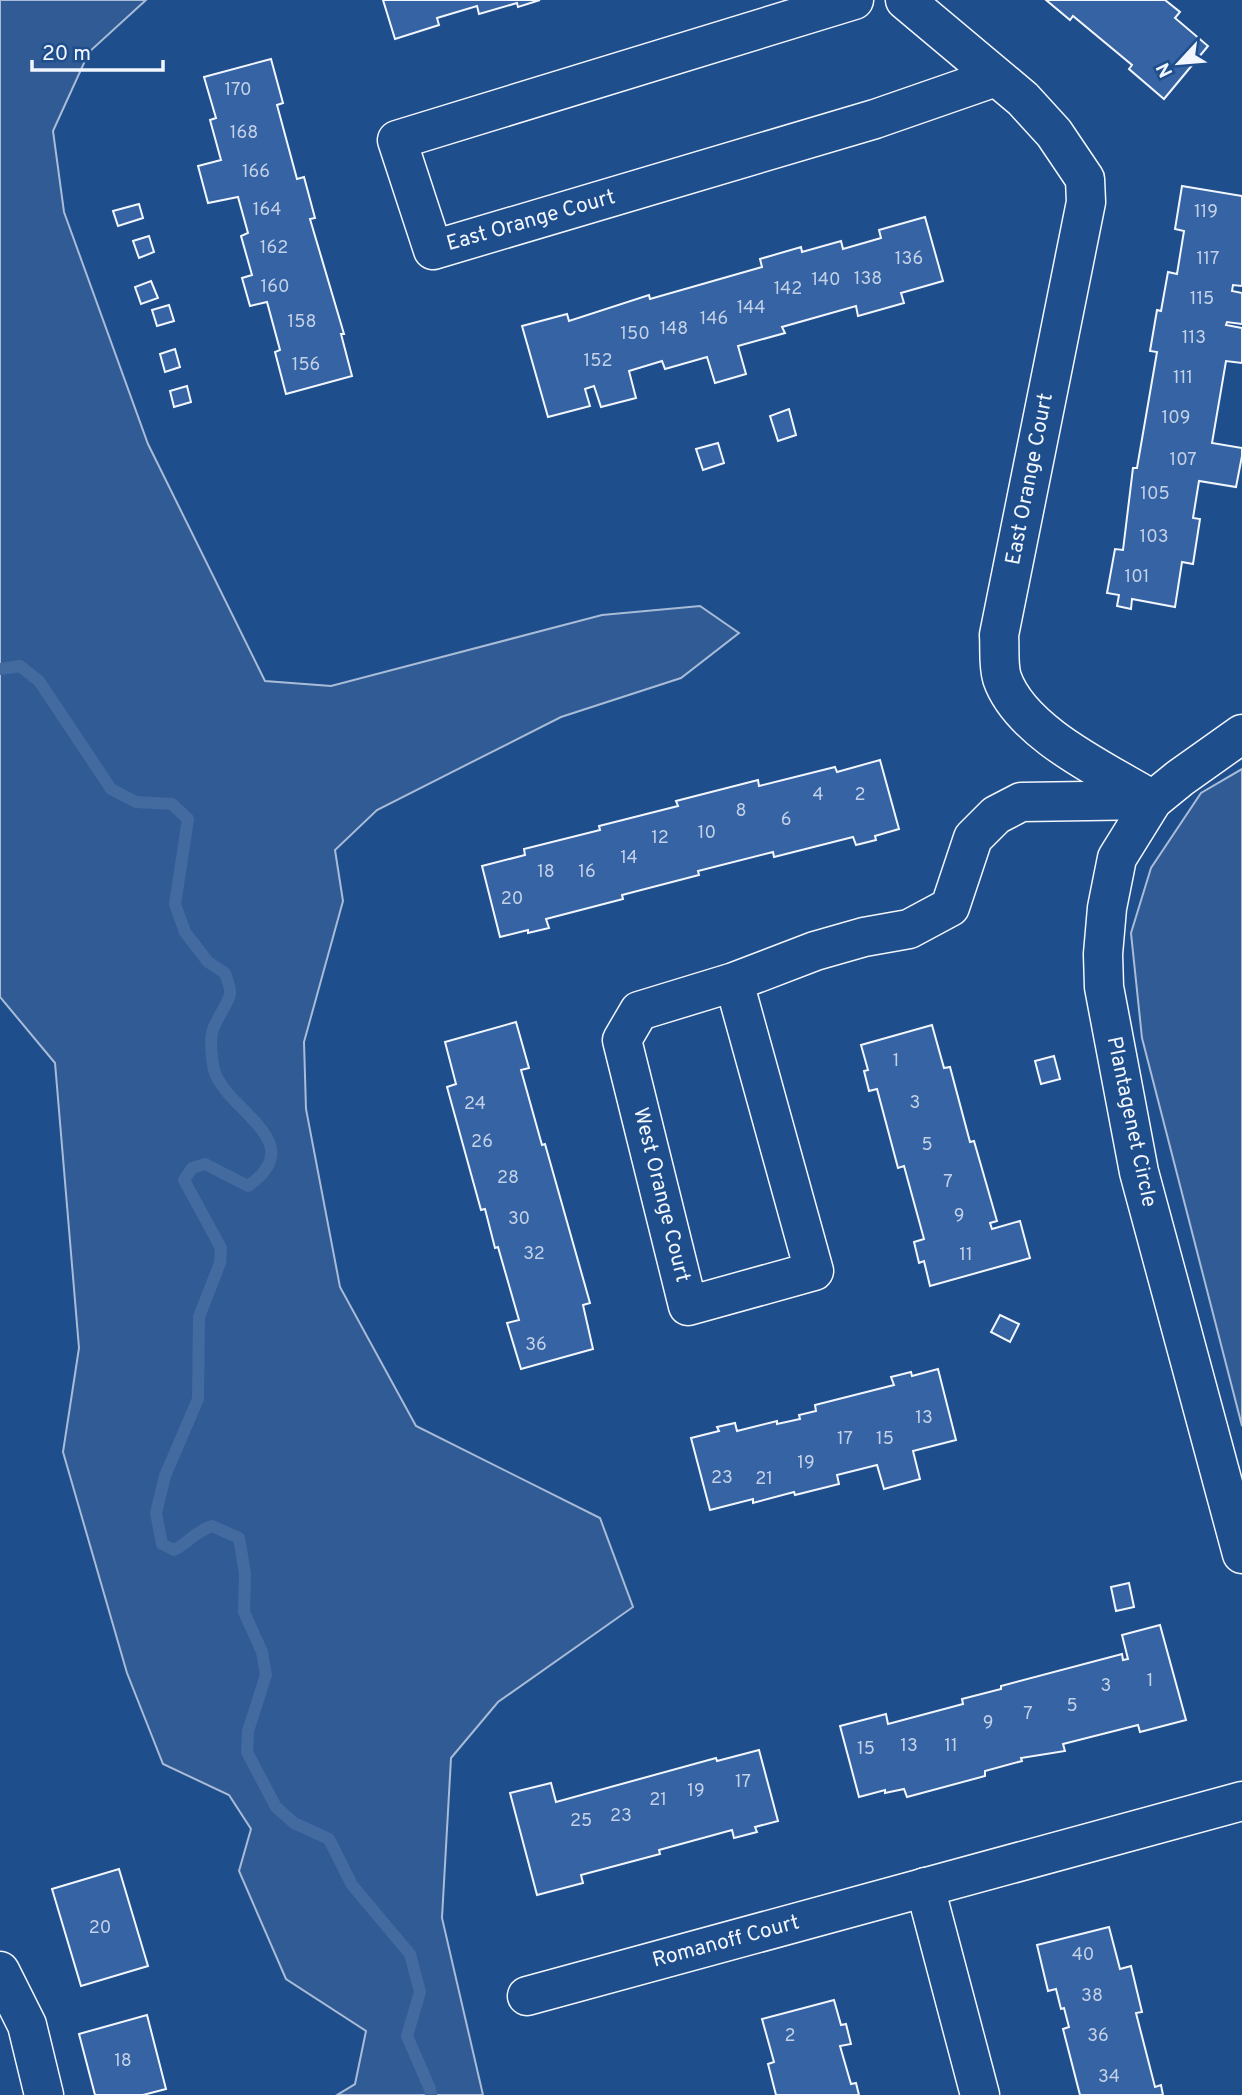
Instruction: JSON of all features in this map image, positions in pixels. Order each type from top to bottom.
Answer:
[{"type":"street","name":"East Orange Court","points":[[854,0],[397,140],[433,250],[875,119],[996,77]]},
{"type":"street","name":"East Orange Court","points":[[905,0],[1023,99],[1054,132],[1085,179],[1086,202],[999,635],[1001,676],[1019,710],[1044,733],[1153,800]]},
{"type":"street","name":"Plantagenet Circle","points":[[1242,734],[1153,800],[1117,858],[1107,908],[1103,954],[1104,987],[1139,1172],[1242,1554]]},
{"type":"street","name":"West Orange Court","points":[[734,982],[814,1271],[688,1306],[622,1040],[639,1011],[734,982],[815,950],[909,929],[950,907],[973,838],[996,815],[1021,803],[1153,800]]},
{"type":"street","name":"Romanoff Court","points":[[527,1996],[1242,1801]]},
{"type":"street","points":[[925,1887],[980,2095]]},
{"type":"street","points":[[0,1970],[27,2025],[44,2095]]},
{"type":"shaded area","points":[[0,0],[146,0],[89,52],[53,131],[64,212],[148,444],[265,681],[331,686],[602,615],[700,606],[739,633],[681,678],[561,717],[377,810],[335,850],[343,901],[304,1042],[306,1109],[340,1287],[416,1426],[600,1518],[633,1607],[498,1702],[451,1758],[442,1918],[483,2095],[337,2095],[355,2084],[366,2031],[286,1979],[239,1871],[251,1829],[229,1795],[163,1764],[127,1673],[63,1452],[79,1348],[55,1063],[0,997]]},
{"type":"shaded area","points":[[1242,769],[1242,1426],[1142,1038],[1131,933],[1151,868],[1201,793]]},
{"type":"building","points":[[383,0],[540,0],[518,7],[517,3],[479,14],[477,6],[437,18],[439,25],[395,39]]},
{"type":"building","points":[[1046,0],[1165,0],[1180,12],[1175,18],[1208,46],[1164,99],[1129,69],[1132,65],[1073,16],[1070,20]]},
{"type":"building","points":[[271,59],[283,103],[277,105],[297,179],[304,177],[315,218],[310,219],[344,334],[341,334],[352,376],[286,394],[275,352],[280,350],[267,302],[250,306],[242,278],[252,275],[241,236],[248,233],[238,197],[208,203],[198,166],[221,160],[210,120],[216,118],[204,77]]},
{"type":"building","points":[[1182,186],[1242,196],[1242,286],[1233,285],[1232,291],[1242,293],[1242,324],[1227,322],[1226,325],[1242,328],[1242,363],[1226,361],[1212,443],[1242,448],[1242,456],[1236,487],[1199,481],[1193,518],[1200,519],[1193,564],[1182,562],[1175,607],[1132,599],[1131,609],[1117,606],[1119,595],[1107,593],[1115,549],[1123,550],[1133,468],[1137,468],[1157,352],[1150,351],[1157,310],[1161,311],[1168,272],[1177,274],[1184,231],[1175,229]]},
{"type":"building","points":[[139,204],[143,218],[118,226],[113,211]]},
{"type":"building","points":[[925,217],[943,281],[901,293],[904,303],[858,316],[856,306],[782,327],[785,333],[738,346],[746,374],[715,383],[707,357],[665,369],[662,361],[629,371],[636,398],[601,407],[594,386],[585,389],[590,406],[548,417],[522,326],[567,314],[569,321],[649,295],[650,299],[762,267],[760,259],[801,247],[802,252],[841,241],[843,249],[881,238],[879,230]]},
{"type":"building","points":[[149,236],[154,252],[139,258],[133,241]]},
{"type":"building","points":[[151,281],[158,298],[141,304],[135,287]]},
{"type":"building","points":[[169,305],[174,321],[157,326],[152,310]]},
{"type":"building","points":[[175,349],[180,367],[165,372],[160,354]]},
{"type":"building","points":[[187,386],[191,402],[174,407],[170,391]]},
{"type":"building","points":[[789,409],[796,435],[778,441],[770,416]]},
{"type":"building","points":[[718,443],[724,463],[703,470],[696,449]]},
{"type":"building","points":[[880,760],[899,829],[875,836],[876,840],[856,845],[853,837],[774,857],[773,852],[698,871],[699,875],[622,895],[623,899],[546,919],[549,928],[500,937],[482,866],[525,855],[524,849],[600,830],[599,826],[678,806],[676,801],[758,780],[759,786],[835,767],[837,772]]},
{"type":"building","points":[[516,1022],[529,1068],[521,1070],[590,1303],[583,1305],[593,1349],[521,1369],[507,1323],[519,1320],[485,1209],[481,1210],[447,1087],[456,1084],[445,1042]]},
{"type":"building","points":[[932,1025],[944,1068],[950,1067],[970,1142],[974,1141],[997,1221],[990,1223],[992,1229],[1020,1221],[1030,1258],[930,1286],[924,1261],[919,1263],[914,1242],[924,1239],[904,1166],[898,1168],[877,1089],[869,1091],[864,1071],[868,1070],[861,1045]]},
{"type":"building","points":[[1054,1056],[1060,1079],[1041,1084],[1035,1061]]},
{"type":"building","points":[[1000,1315],[1019,1324],[1010,1342],[991,1332]]},
{"type":"building","points":[[938,1369],[956,1440],[913,1451],[920,1479],[884,1489],[877,1465],[837,1475],[839,1484],[753,1503],[753,1499],[710,1510],[691,1438],[719,1431],[717,1427],[735,1423],[737,1431],[777,1421],[777,1424],[800,1419],[799,1415],[816,1411],[815,1405],[894,1385],[891,1377],[911,1372],[912,1376]]},
{"type":"building","points":[[1129,1583],[1134,1607],[1116,1611],[1111,1587]]},
{"type":"building","points":[[1160,1625],[1186,1720],[1140,1732],[1138,1725],[1063,1744],[1065,1751],[1021,1758],[1022,1761],[985,1771],[985,1776],[907,1797],[904,1789],[885,1793],[885,1790],[859,1797],[840,1726],[886,1714],[888,1724],[963,1704],[962,1699],[1001,1689],[1001,1686],[1122,1654],[1123,1660],[1128,1659],[1122,1635]]},
{"type":"building","points":[[759,1750],[778,1821],[755,1827],[757,1832],[734,1838],[732,1830],[659,1850],[660,1854],[581,1875],[583,1883],[537,1895],[510,1793],[551,1783],[556,1802],[716,1758],[717,1761]]},
{"type":"building","points":[[119,1869],[148,1966],[81,1986],[52,1889]]},
{"type":"building","points":[[1109,1927],[1120,1969],[1131,1966],[1142,2012],[1136,2013],[1155,2087],[1161,2085],[1163,2095],[1080,2095],[1063,2029],[1069,2027],[1064,2008],[1061,2009],[1056,1989],[1048,1991],[1037,1945]]},
{"type":"building","points":[[834,2000],[841,2025],[846,2024],[851,2044],[840,2046],[851,2084],[856,2083],[859,2095],[776,2095],[768,2064],[774,2062],[762,2019]]},
{"type":"building","points":[[147,2015],[166,2089],[143,2095],[95,2095],[79,2034]]},
{"type":"waterway","points":[[0,669],[20,666],[39,681],[111,789],[136,802],[172,804],[188,819],[175,904],[185,932],[208,962],[225,973],[230,989],[212,1033],[214,1070],[233,1099],[260,1127],[269,1141],[271,1155],[265,1170],[248,1186],[205,1164],[192,1168],[184,1180],[221,1248],[220,1263],[199,1317],[198,1399],[165,1476],[156,1513],[162,1544],[174,1550],[212,1526],[239,1538],[245,1573],[244,1612],[262,1652],[266,1675],[248,1731],[247,1752],[276,1807],[294,1823],[329,1839],[352,1885],[410,1954],[420,1992],[407,2036],[431,2095]]}]
